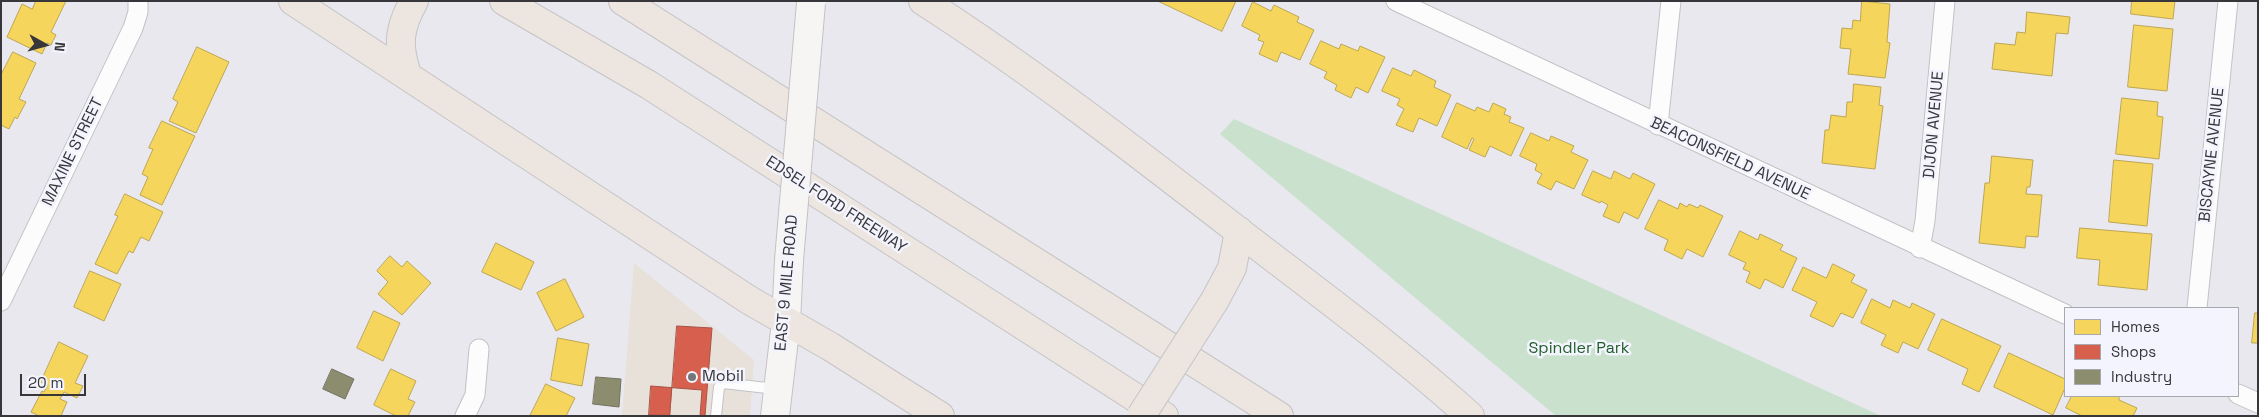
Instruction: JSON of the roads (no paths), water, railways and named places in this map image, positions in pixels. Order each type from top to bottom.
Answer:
[{"type":"highway","points":[[293,1],[786,322],[831,347],[940,416]]},
{"type":"highway","name":"EDSEL FORD FREEWAY","points":[[504,1],[649,86],[1164,416]]},
{"type":"highway","points":[[623,1],[1279,416]]},
{"type":"highway","points":[[923,1],[1043,84],[1239,231],[1393,350],[1470,416]]},
{"type":"highway","points":[[407,74],[401,57],[400,44],[402,27],[410,8]]},
{"type":"highway","points":[[1140,416],[1215,300],[1232,268],[1239,231]]},
{"type":"main road","name":"EAST 9 MILE ROAD","points":[[776,402],[786,322],[789,260],[811,2]]},
{"type":"street","name":"MAXINE STREET","points":[[1,301],[132,28],[138,12],[138,1]]},
{"type":"street","name":"BEACONSFIELD AVENUE","points":[[1396,1],[1920,248],[2064,314]]},
{"type":"street","points":[[1658,125],[1671,1]]},
{"type":"street","name":"DIJON AVENUE","points":[[1920,248],[1945,1]]},
{"type":"street","name":"BISCAYNE AVENUE","points":[[2197,307],[2228,1]]},
{"type":"street","points":[[465,416],[476,394],[478,349]]},
{"type":"street","points":[[2239,394],[2258,403]]},
{"type":"lane","points":[[716,416],[719,387],[723,383],[776,402]]},
{"type":"place","name":"Mobil","points":[[692,377]]},
{"type":"park label","name":"Spindler Park","points":[[1579,349]]}]
